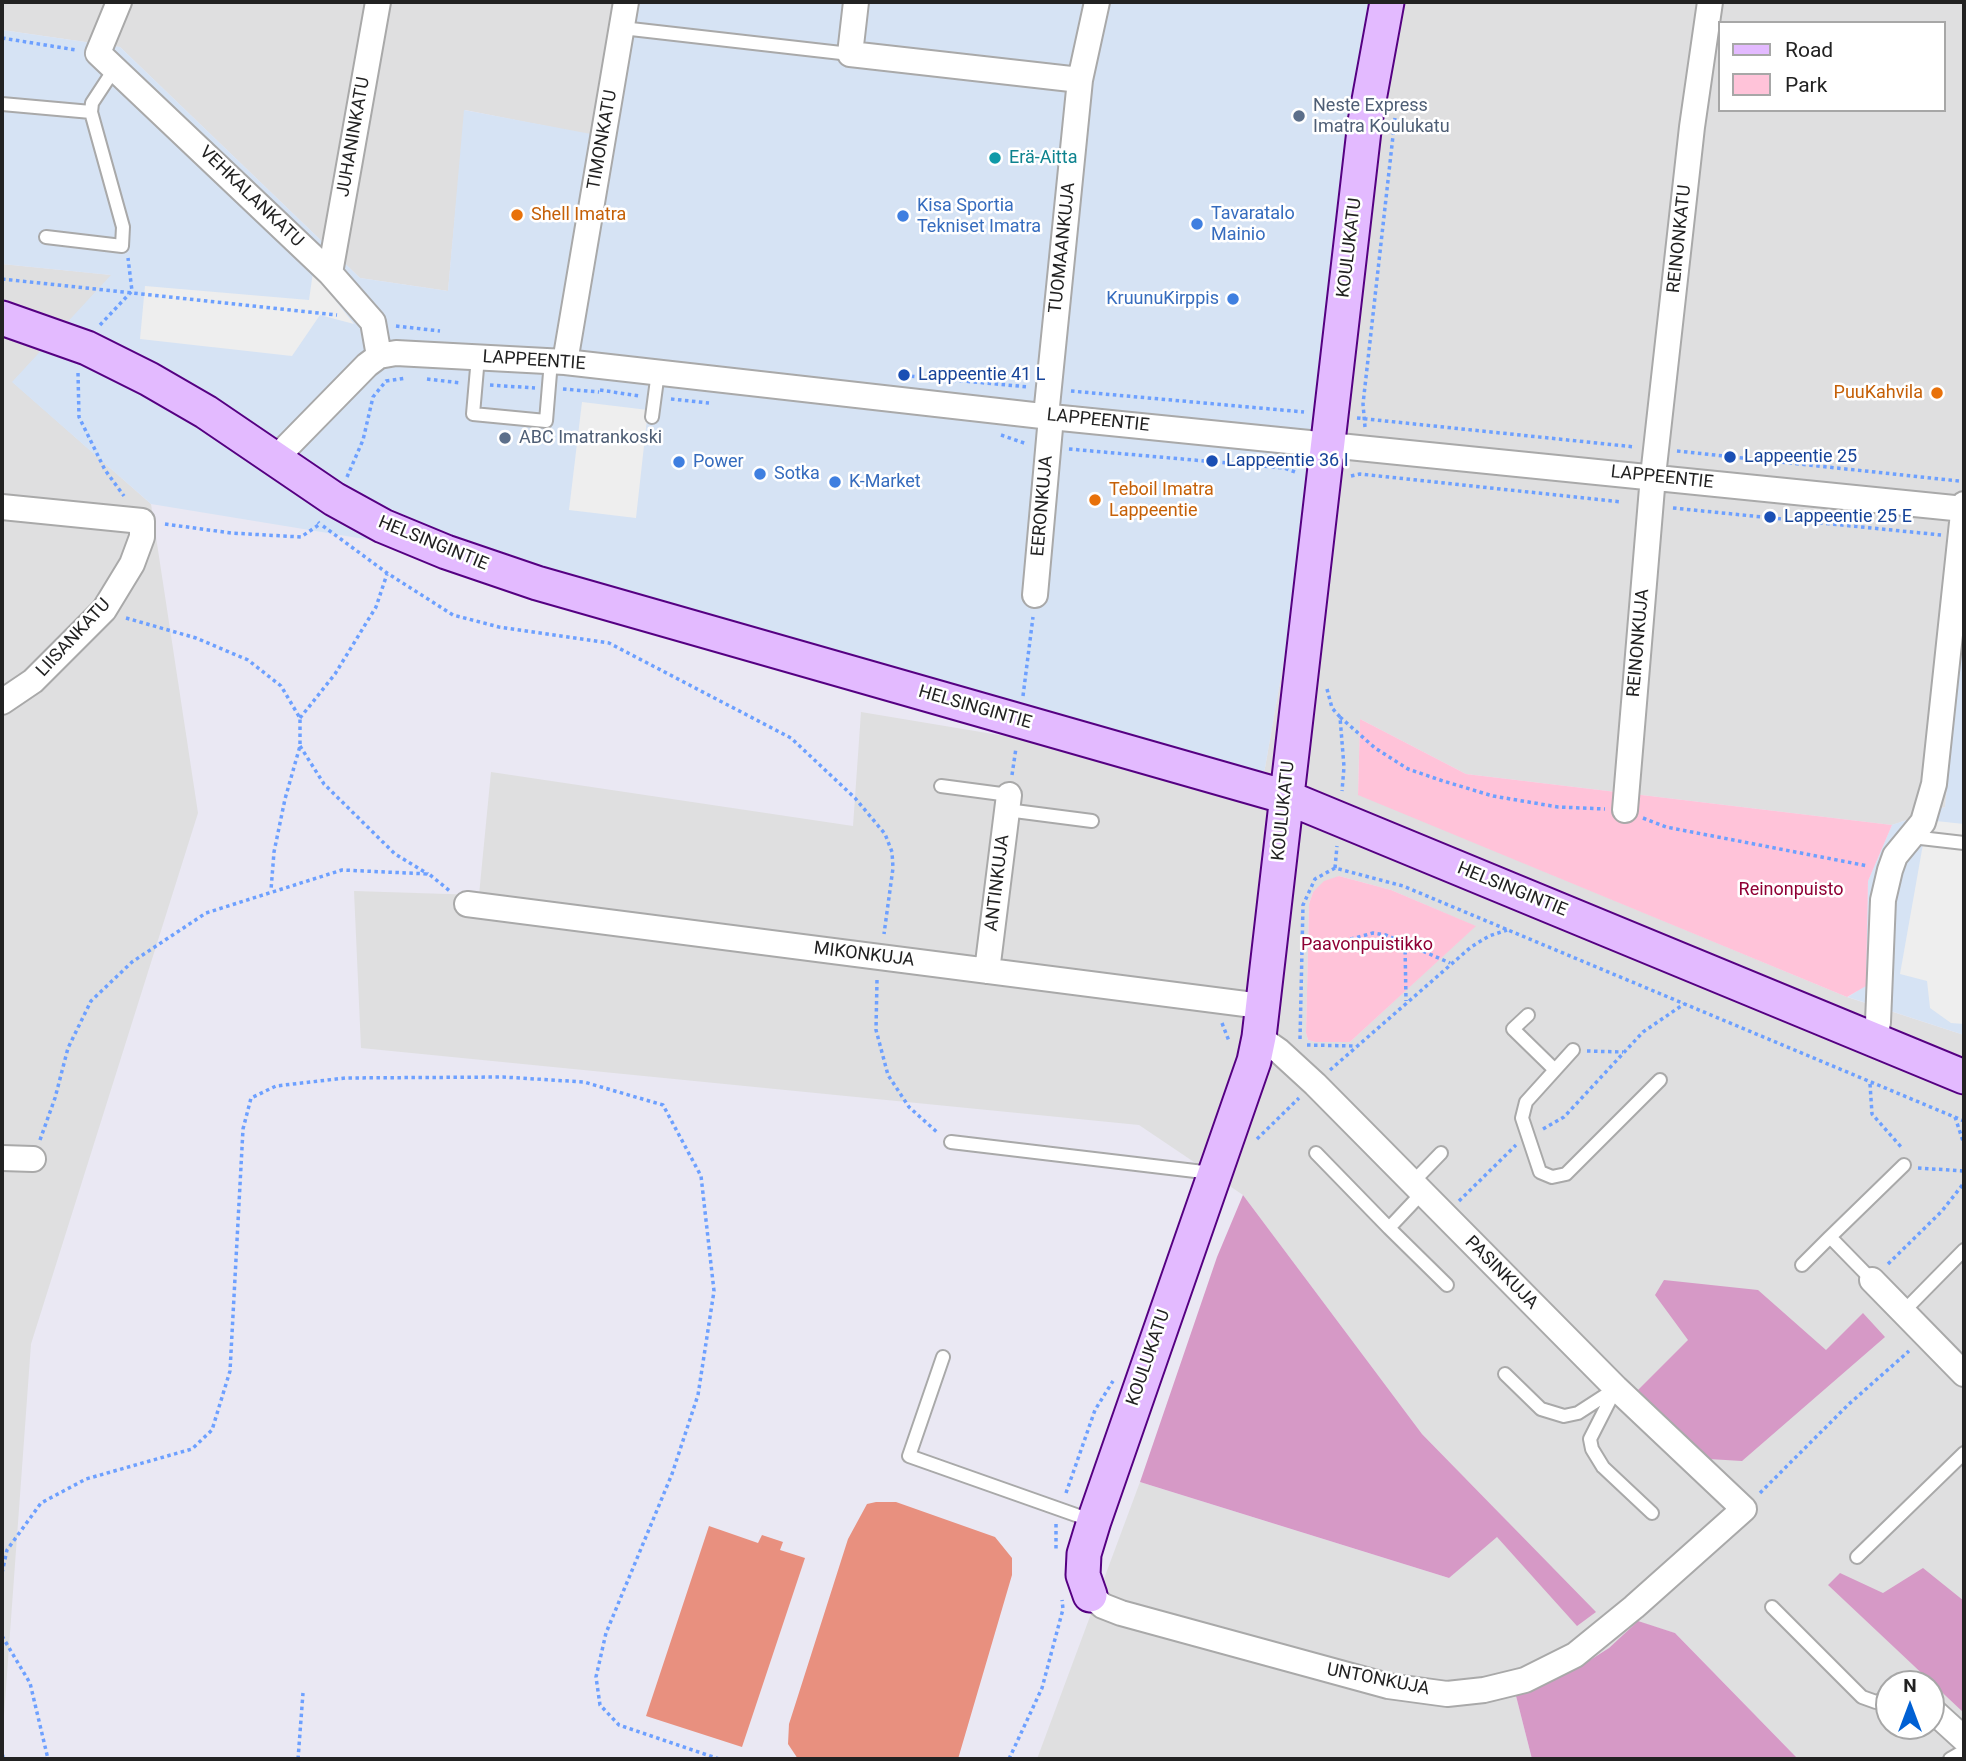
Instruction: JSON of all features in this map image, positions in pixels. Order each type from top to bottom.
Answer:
[{"type":"main road","name":"KOULUKATU","points":[[1090,1595],[1083,1574],[1084,1554],[1094,1521],[1212,1173],[1254,1060],[1250,1029],[1286,797],[1365,122],[1387,2]]},
{"type":"main road","name":"HELSINGINTIE","points":[[2,317],[88,348],[149,379],[206,412],[334,499],[383,526],[446,552],[537,583],[1286,797],[1964,1077]]},
{"type":"street","points":[[107,61],[119,2]]},
{"type":"street","name":"JUHANINKATU","points":[[330,273],[379,2]]},
{"type":"street","name":"TIMONKATU","points":[[558,362],[626,2]]},
{"type":"street","points":[[856,2],[849,54],[1080,80]]},
{"type":"street","name":"TUOMAANKUJA","points":[[1048,416],[1048,389],[1080,80],[1097,2]]},
{"type":"street","name":"REINONKATU","points":[[1653,476],[1692,127],[1710,2]]},
{"type":"street","name":"VEHKALANKATU","points":[[107,61],[330,273],[373,322]]},
{"type":"street","points":[[274,460],[379,356],[373,322]]},
{"type":"street","name":"LAPPEENTIE","points":[[379,356],[396,353],[558,362],[1048,416],[1328,429],[1653,476],[1964,509]]},
{"type":"street","name":"EERONKUJA","points":[[1035,595],[1048,416]]},
{"type":"street","name":"REINONKUJA","points":[[1625,810],[1653,476]]},
{"type":"street","points":[[1874,1040],[1878,1022],[1883,900],[1895,856],[1923,822],[1934,784],[1964,504]]},
{"type":"street","points":[[2,507],[142,521]]},
{"type":"street","name":"LIISANKATU","points":[[2,702],[33,681],[104,610],[132,564],[142,537],[142,521]]},
{"type":"street","name":"ANTINKUJA","points":[[987,971],[1008,802]]},
{"type":"street","name":"MIKONKUJA","points":[[467,904],[1204,999],[1250,1029]]},
{"type":"street","name":"PASINKUJA","points":[[1250,1029],[1315,1084],[1616,1388],[1744,1509]]},
{"type":"street","points":[[2,1158],[33,1159]]},
{"type":"street","points":[[1872,1280],[1964,1374]]},
{"type":"street","name":"UNTONKUJA","points":[[1090,1595],[1103,1606],[1121,1613],[1388,1686],[1447,1694],[1484,1690],[1525,1680],[1575,1655],[1634,1607],[1744,1509]]},
{"type":"street","points":[[1945,1722],[1964,1739]]},
{"type":"lane","points":[[622,28],[849,54]]},
{"type":"lane","points":[[46,237],[122,246],[123,227],[91,112],[107,61]]},
{"type":"lane","points":[[2,104],[91,112]]},
{"type":"lane","points":[[478,356],[473,414],[546,421],[548,389],[558,362]]},
{"type":"lane","points":[[652,417],[658,372]]},
{"type":"lane","points":[[941,786],[1092,821]]},
{"type":"lane","points":[[1912,837],[1964,843]]},
{"type":"lane","points":[[1528,1015],[1513,1029],[1555,1070]]},
{"type":"lane","points":[[1573,1050],[1526,1102],[1522,1118],[1540,1172],[1552,1177],[1566,1174],[1660,1080]]},
{"type":"lane","points":[[951,1142],[1212,1173]]},
{"type":"lane","points":[[1316,1153],[1447,1284]]},
{"type":"lane","points":[[1390,1228],[1441,1153]]},
{"type":"lane","points":[[1802,1265],[1904,1165]]},
{"type":"lane","points":[[1830,1237],[1872,1280]]},
{"type":"lane","points":[[1903,1312],[1964,1250]]},
{"type":"lane","points":[[943,1357],[909,1457],[1094,1521]]},
{"type":"lane","points":[[1505,1374],[1541,1409],[1564,1416],[1578,1413],[1616,1388]]},
{"type":"lane","points":[[1616,1388],[1590,1439],[1592,1449],[1603,1467],[1653,1513]]},
{"type":"lane","points":[[1857,1557],[1964,1453]]},
{"type":"lane","points":[[1772,1607],[1861,1697],[1875,1702]]},
{"type":"lane","points":[[1950,1759],[1964,1751]]},
{"type":"path","points":[[2,37],[107,61]]},
{"type":"path","points":[[1366,419],[1363,404],[1394,145],[1395,105]]},
{"type":"path","points":[[126,253],[132,291]]},
{"type":"path","points":[[2,279],[301,309],[450,332]]},
{"type":"path","points":[[890,374],[1048,389],[1328,429],[1366,419],[1964,481]]},
{"type":"path","points":[[334,499],[353,467],[373,397],[386,381],[413,377]]},
{"type":"path","points":[[425,379],[600,392]]},
{"type":"path","points":[[91,442],[105,470],[142,521],[231,533],[302,537],[320,524],[387,573],[453,615],[499,627],[608,643],[790,738],[855,798],[888,843],[893,868],[875,1010],[880,1052],[888,1075],[909,1107],[951,1142]]},
{"type":"path","points":[[300,718],[335,674],[376,607],[387,573]]},
{"type":"path","points":[[104,610],[140,624],[196,638],[248,660],[281,687],[300,718],[300,746],[274,852],[271,891]]},
{"type":"path","points":[[1328,677],[1332,708],[1340,717],[1344,767],[1342,791]]},
{"type":"path","points":[[300,746],[324,784],[395,854],[429,874],[467,904]]},
{"type":"path","points":[[1335,868],[1338,837]]},
{"type":"path","points":[[33,1159],[55,1098],[68,1048],[91,1000],[132,962],[206,913],[271,891],[342,870],[429,874]]},
{"type":"path","points":[[1359,872],[1404,886],[1964,1121]]},
{"type":"path","points":[[1327,1073],[1451,964],[1489,936],[1508,930]]},
{"type":"path","points":[[1302,938],[1324,942],[1344,941],[1373,933],[1386,935],[1451,964]]},
{"type":"path","points":[[1405,944],[1406,1003]]},
{"type":"path","points":[[1204,999],[1228,1033],[1250,1029]]},
{"type":"path","points":[[1454,1200],[1461,1201],[1526,1135],[1551,1127],[1564,1117],[1643,1032],[1684,1004]]},
{"type":"path","points":[[1302,1044],[1357,1046]]},
{"type":"path","points":[[1573,1050],[1623,1052]]},
{"type":"path","points":[[2,1573],[7,1550],[41,1503],[86,1479],[192,1448],[212,1430],[230,1371],[243,1129],[251,1098],[276,1086],[345,1078],[503,1077],[584,1082],[663,1105],[701,1176],[714,1291],[698,1395],[672,1474],[606,1633],[596,1677],[600,1705],[619,1725],[719,1759]]},
{"type":"path","points":[[1870,1082],[1872,1114],[1906,1153],[1904,1165],[1933,1171],[1964,1171]]},
{"type":"path","points":[[1955,1117],[1964,1144]]},
{"type":"path","points":[[1872,1280],[1942,1211],[1964,1183]]},
{"type":"path","points":[[1744,1509],[1849,1404],[1926,1336]]},
{"type":"path","points":[[2,1636],[30,1682],[48,1759]]},
{"type":"path","points":[[298,1759],[303,1693]]},
{"type":"path","points":[[2,1754],[4,1759]]},
{"type":"shaded area","points":[[2,2],[619,2],[591,135],[465,110],[448,291],[360,278],[120,47],[2,30]]},
{"type":"shaded area","points":[[619,2],[1399,2],[1263,779],[535,567],[151,504],[12,382],[111,275],[2,264],[2,30],[120,47],[360,278],[448,291],[464,110],[591,134]]},
{"type":"shaded area","points":[[1399,2],[1964,2],[1964,625],[1945,807],[1892,825],[1466,774],[1360,719],[1358,794],[1847,997],[1964,1035],[1964,1759],[1798,1759],[1675,1633],[1638,1622],[1609,1648],[1587,1662],[1552,1681],[1515,1692],[1532,1759],[1037,1759],[1140,1482],[1449,1578],[1508,1522],[1422,1434],[1243,1195],[1139,1125],[361,1048],[354,891],[479,895],[491,772],[853,826],[861,712],[1263,779]],"holes":[[[1339,876],[1391,890],[1475,926],[1350,1042],[1308,1040],[1309,904],[1313,892]]]},
{"type":"shaded area","points":[[2,264],[112,275],[13,382],[151,504],[198,813],[31,1344],[2,1743]]},
{"type":"shaded area","points":[[313,272],[354,324],[320,315],[292,356],[140,339],[145,286],[309,300]]},
{"type":"shaded area","points":[[582,402],[648,410],[636,518],[569,510]]},
{"type":"shaded area","points":[[1964,625],[1964,1035],[1848,997],[1865,986],[1868,881],[1892,825],[1945,807]]},
{"type":"shaded area","points":[[1936,821],[1964,824],[1964,1024],[1951,1023],[1930,1008],[1927,981],[1900,974],[1923,844]]},
{"type":"shaded area","points":[[1243,1195],[1422,1434],[1596,1612],[1577,1626],[1497,1537],[1449,1578],[1140,1482],[1217,1257]]},
{"type":"shaded area","points":[[1664,1280],[1758,1290],[1826,1350],[1863,1313],[1885,1337],[1742,1461],[1709,1459],[1638,1390],[1688,1340],[1655,1295]]},
{"type":"shaded area","points":[[896,1502],[995,1537],[1012,1558],[1012,1575],[958,1759],[798,1759],[788,1744],[789,1724],[848,1539],[867,1504]]},
{"type":"shaded area","points":[[709,1526],[758,1543],[762,1535],[783,1542],[780,1550],[805,1558],[742,1747],[646,1716]]},
{"type":"shaded area","points":[[1923,1568],[1964,1601],[1964,1713],[1945,1695],[1945,1670],[1918,1670],[1828,1585],[1840,1573],[1883,1593]]},
{"type":"shaded area","points":[[1638,1621],[1675,1633],[1798,1759],[1532,1759],[1515,1692],[1552,1681],[1587,1662],[1609,1648]]},
{"type":"green space","name":"Reinonpuisto","points":[[1360,719],[1466,774],[1892,825],[1868,881],[1866,986],[1847,997],[1358,795]]},
{"type":"green space","name":"Paavonpuistikko","points":[[1339,876],[1391,890],[1476,926],[1350,1042],[1315,1042],[1308,1040],[1306,1033],[1309,904],[1313,892],[1324,881]]},
{"type":"place","name":"Neste Express Imatra Koulukatu","points":[[1299,116]]},
{"type":"place","name":"Erä-Aitta","points":[[995,158]]},
{"type":"place","name":"Shell Imatra","points":[[517,215]]},
{"type":"place","name":"Kisa Sportia Tekniset Imatra","points":[[903,216]]},
{"type":"place","name":"Tavaratalo Mainio","points":[[1197,224]]},
{"type":"place","name":"KruunuKirppis","points":[[1233,299]]},
{"type":"place","name":"Lappeentie 41 L","points":[[904,375]]},
{"type":"place","name":"PuuKahvila","points":[[1937,393]]},
{"type":"place","name":"ABC Imatrankoski","points":[[505,438]]},
{"type":"place","name":"Lappeentie 25","points":[[1730,457]]},
{"type":"place","name":"Lappeentie 36 I","points":[[1212,461]]},
{"type":"place","name":"Power","points":[[679,462]]},
{"type":"place","name":"Sotka","points":[[760,474]]},
{"type":"place","name":"K-Market","points":[[835,482]]},
{"type":"place","name":"Teboil Imatra Lappeentie","points":[[1095,500]]},
{"type":"place","name":"Lappeentie 25 E","points":[[1770,517]]}]
